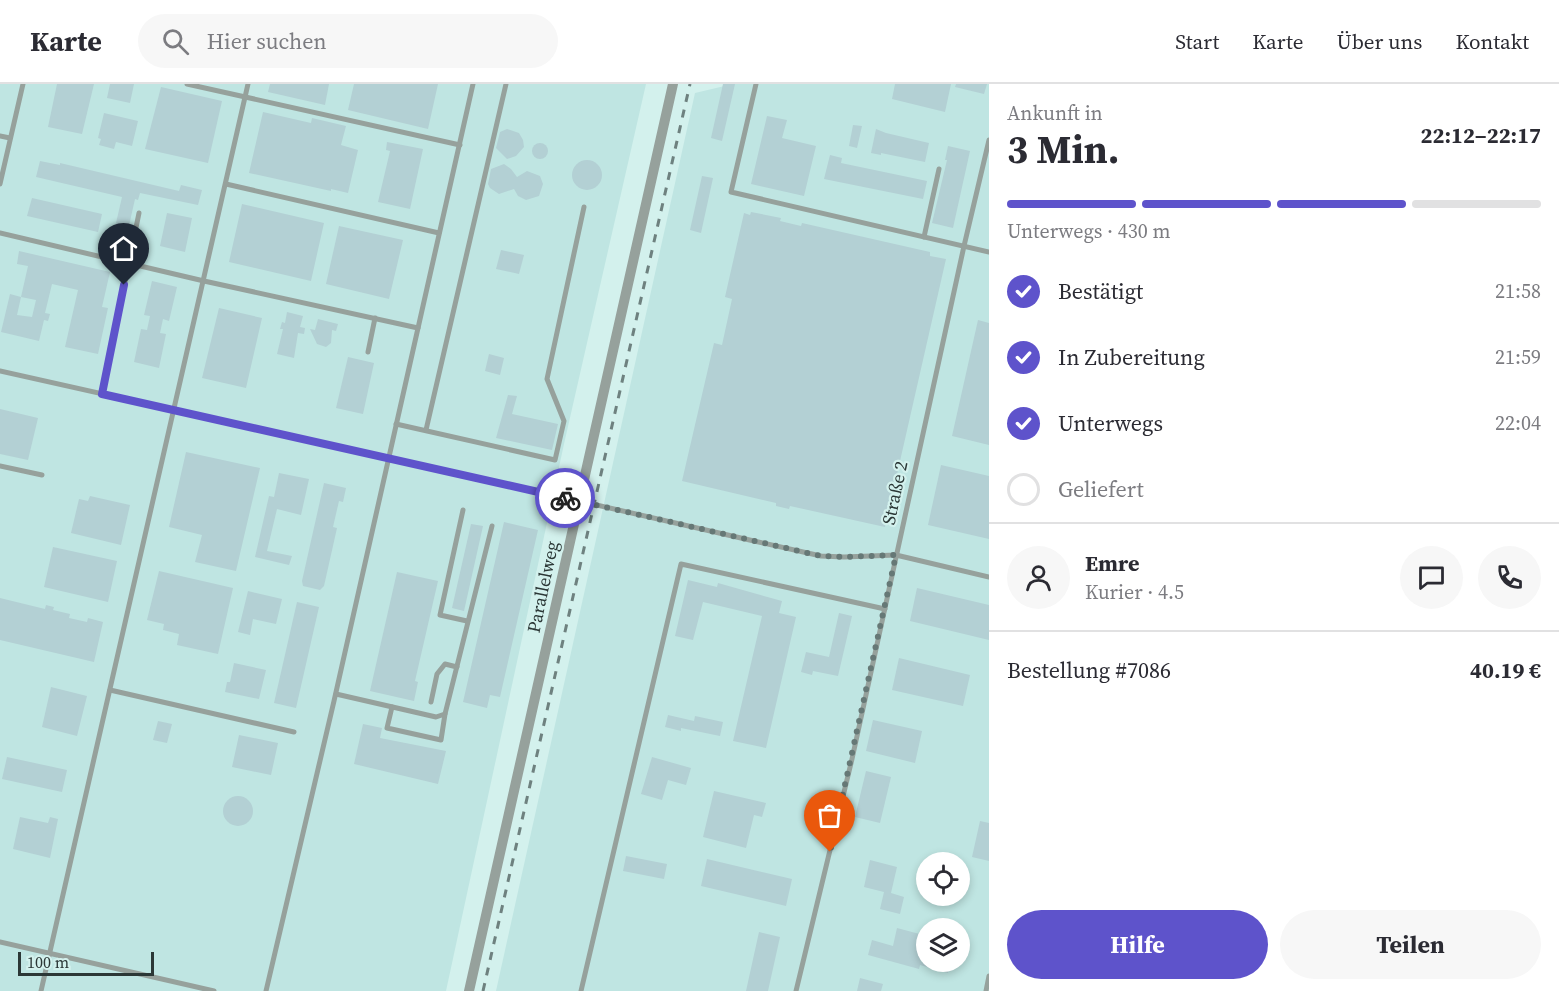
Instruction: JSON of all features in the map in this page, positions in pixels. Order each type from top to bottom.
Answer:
[{"type":"street","name":"Parallelweg","points":[[469,991],[673,84]]},
{"type":"lane","points":[[0,184],[23,84]]},
{"type":"lane","points":[[187,84],[459,145]]},
{"type":"lane","points":[[41,991],[248,84]]},
{"type":"lane","points":[[266,991],[336,694],[473,84]]},
{"type":"lane","points":[[426,430],[506,84]]},
{"type":"lane","points":[[756,84],[731,192],[989,252]]},
{"type":"lane","points":[[0,136],[10,138]]},
{"type":"lane","name":"Straße 2","points":[[796,991],[885,609],[989,140]]},
{"type":"lane","points":[[924,237],[939,169]]},
{"type":"lane","points":[[226,184],[439,233]]},
{"type":"lane","points":[[396,424],[555,460],[564,421],[547,380],[584,207]]},
{"type":"lane","points":[[102,394],[139,213]]},
{"type":"lane","points":[[0,233],[418,328]]},
{"type":"lane","points":[[368,352],[375,318]]},
{"type":"lane","points":[[0,371],[821,556],[896,555],[989,577]]},
{"type":"lane","points":[[0,466],[42,475]]},
{"type":"lane","points":[[463,510],[440,615],[467,621]]},
{"type":"lane","points":[[392,707],[387,728],[441,740],[467,621],[492,526]]},
{"type":"lane","points":[[581,991],[681,564],[885,609]]},
{"type":"lane","points":[[431,702],[437,674],[446,664],[457,667]]},
{"type":"lane","points":[[110,690],[294,732]]},
{"type":"lane","points":[[336,694],[436,717],[445,714]]},
{"type":"lane","points":[[0,942],[214,991]]},
{"type":"lane","points":[[986,991],[989,976]]},
{"type":"shaded area","points":[[0,84],[646,84],[564,444],[446,991],[0,991]]},
{"type":"shaded area","points":[[733,84],[989,84],[989,991],[496,991],[695,93]]},
{"type":"building","points":[[57,84],[94,84],[82,134],[48,127]]},
{"type":"building","points":[[110,84],[134,84],[130,103],[107,98]]},
{"type":"building","points":[[270,84],[329,84],[325,105],[268,92]]},
{"type":"building","points":[[354,84],[438,84],[428,129],[348,110]]},
{"type":"building","points":[[723,84],[735,84],[722,141],[711,138]]},
{"type":"building","points":[[895,84],[951,84],[945,112],[892,99]]},
{"type":"building","points":[[956,84],[987,84],[984,94],[955,87]]},
{"type":"building","points":[[161,87],[222,101],[208,163],[145,149]]},
{"type":"building","points":[[263,112],[311,123],[312,118],[346,126],[341,145],[358,150],[348,193],[249,173]]},
{"type":"building","points":[[104,113],[138,121],[132,146],[116,142],[114,149],[99,145],[101,139],[98,138]]},
{"type":"building","points":[[767,116],[787,120],[782,138],[816,146],[804,196],[751,184]]},
{"type":"building","points":[[853,125],[862,126],[857,148],[849,146]]},
{"type":"building","points":[[507,129],[519,133],[524,147],[516,156],[507,159],[496,148],[500,132]]},
{"type":"building","points":[[876,129],[929,143],[925,162],[871,153]]},
{"type":"building","points":[[387,142],[423,149],[410,209],[378,202],[390,151],[386,150]]},
{"type":"building","points":[[540,143],[548,151],[540,159],[532,151]]},
{"type":"building","points":[[948,146],[970,151],[953,228],[932,223],[947,160],[945,160]]},
{"type":"building","points":[[830,155],[842,158],[841,163],[927,181],[923,199],[824,179]]},
{"type":"building","points":[[587,160],[598,164],[602,175],[598,186],[587,190],[576,186],[572,175],[576,164]]},
{"type":"building","points":[[40,161],[60,165],[60,163],[179,191],[181,185],[202,190],[198,205],[140,193],[138,200],[135,199],[126,239],[113,236],[122,197],[36,177]]},
{"type":"building","points":[[504,164],[517,177],[527,171],[540,176],[543,184],[539,196],[526,200],[518,196],[514,189],[499,194],[490,188],[488,184],[491,169]]},
{"type":"building","points":[[702,176],[713,178],[701,233],[690,230]]},
{"type":"building","points":[[32,198],[102,214],[98,232],[27,216]]},
{"type":"building","points":[[242,204],[324,223],[311,281],[229,262]]},
{"type":"building","points":[[751,212],[781,218],[780,221],[801,226],[802,223],[930,252],[930,256],[946,259],[885,527],[790,506],[789,509],[776,506],[776,503],[682,481],[714,343],[722,345],[732,299],[725,297],[744,213],[750,215]]},
{"type":"building","points":[[167,213],[192,218],[185,252],[160,246]]},
{"type":"building","points":[[339,226],[403,240],[389,299],[326,284]]},
{"type":"building","points":[[501,250],[524,255],[519,274],[496,269]]},
{"type":"building","points":[[19,251],[110,272],[102,307],[108,308],[98,354],[65,347],[78,290],[52,284],[45,313],[50,314],[48,321],[44,320],[39,341],[1,332],[10,294],[21,297],[28,266],[17,264]],"holes":[[[21,297],[36,300],[32,317],[17,315]]]},
{"type":"building","points":[[152,281],[177,287],[169,321],[163,319],[160,333],[166,334],[159,368],[134,362],[141,329],[147,330],[150,316],[144,315]]},
{"type":"building","points":[[219,308],[262,318],[246,388],[202,378]]},
{"type":"building","points":[[287,312],[303,316],[300,327],[305,328],[304,334],[298,333],[294,358],[277,354],[283,329],[280,329],[282,322],[285,323]]},
{"type":"building","points":[[318,319],[338,324],[336,331],[332,330],[331,343],[326,347],[317,344],[310,329],[315,330]]},
{"type":"building","points":[[978,320],[989,323],[989,445],[952,436]]},
{"type":"building","points":[[489,354],[504,358],[500,375],[485,371]]},
{"type":"building","points":[[348,357],[374,363],[363,414],[336,408]]},
{"type":"building","points":[[508,395],[517,396],[512,414],[558,424],[552,450],[496,438]]},
{"type":"building","points":[[0,409],[38,418],[28,460],[0,454]]},
{"type":"building","points":[[186,452],[260,468],[236,571],[195,562],[202,535],[169,527]]},
{"type":"building","points":[[941,465],[989,476],[989,539],[928,525]]},
{"type":"building","points":[[279,473],[309,479],[301,515],[277,509],[267,551],[292,556],[289,565],[255,557],[269,496],[274,497]]},
{"type":"building","points":[[324,483],[346,488],[343,502],[339,501],[333,527],[337,528],[324,586],[320,590],[303,586],[302,581]]},
{"type":"building","points":[[90,496],[130,505],[121,545],[71,533],[79,499],[88,501]]},
{"type":"building","points":[[504,522],[538,530],[500,697],[490,695],[487,708],[463,702]]},
{"type":"building","points":[[471,524],[483,526],[464,611],[452,608]]},
{"type":"building","points":[[53,547],[117,561],[108,602],[44,587]]},
{"type":"building","points":[[159,571],[233,588],[218,654],[177,645],[179,634],[163,630],[164,624],[147,620]]},
{"type":"building","points":[[397,572],[438,581],[415,681],[418,682],[414,701],[370,691]]},
{"type":"building","points":[[688,580],[717,587],[718,583],[782,601],[779,613],[796,617],[766,748],[733,741],[762,616],[703,602],[693,640],[675,636]]},
{"type":"building","points":[[917,588],[989,605],[989,640],[910,621]]},
{"type":"building","points":[[248,591],[282,599],[276,624],[253,619],[250,635],[238,632]]},
{"type":"building","points":[[0,598],[45,609],[46,605],[54,607],[53,610],[70,614],[69,618],[87,622],[88,618],[103,622],[94,662],[0,640]]},
{"type":"building","points":[[297,602],[319,607],[296,708],[274,703]]},
{"type":"building","points":[[839,613],[852,616],[838,676],[813,671],[812,675],[801,672],[806,652],[829,657]]},
{"type":"building","points":[[899,658],[970,675],[963,706],[892,690]]},
{"type":"building","points":[[234,663],[266,670],[259,699],[225,692],[227,682],[230,682]]},
{"type":"building","points":[[51,687],[87,696],[77,736],[42,727]]},
{"type":"building","points":[[668,715],[694,721],[695,716],[723,722],[720,736],[665,727]]},
{"type":"building","points":[[873,720],[922,731],[915,763],[866,751]]},
{"type":"building","points":[[158,721],[172,724],[167,743],[153,740]]},
{"type":"building","points":[[363,724],[382,728],[380,738],[446,751],[438,784],[354,764]]},
{"type":"building","points":[[239,735],[278,743],[271,775],[232,767]]},
{"type":"building","points":[[7,757],[67,770],[62,792],[2,779]]},
{"type":"building","points":[[652,757],[691,768],[686,785],[668,780],[662,800],[641,794]]},
{"type":"building","points":[[866,771],[891,777],[880,823],[855,817]]},
{"type":"building","points":[[714,791],[766,803],[762,817],[754,815],[746,848],[703,837]]},
{"type":"building","points":[[238,796],[249,800],[253,811],[249,822],[238,826],[227,822],[223,811],[227,800]]},
{"type":"building","points":[[20,817],[48,823],[50,817],[58,819],[50,858],[13,849]]},
{"type":"building","points":[[980,821],[989,823],[989,861],[972,857]]},
{"type":"building","points":[[626,856],[667,864],[664,879],[623,871]]},
{"type":"building","points":[[707,859],[792,879],[786,906],[701,886]]},
{"type":"building","points":[[870,860],[897,867],[891,893],[904,897],[900,914],[880,909],[884,892],[864,887]]},
{"type":"building","points":[[897,928],[916,933],[916,968],[868,955],[872,940],[893,946]]},
{"type":"building","points":[[759,932],[780,937],[768,991],[746,991]]},
{"type":"building","points":[[860,978],[883,984],[881,991],[857,991]]},
{"type":"railway","points":[[483,991],[690,84]]},
{"type":"way so far","points":[[565,498],[821,556],[896,555],[830,852]]},
{"type":"route","points":[[124,285],[102,394],[565,498]]}]
